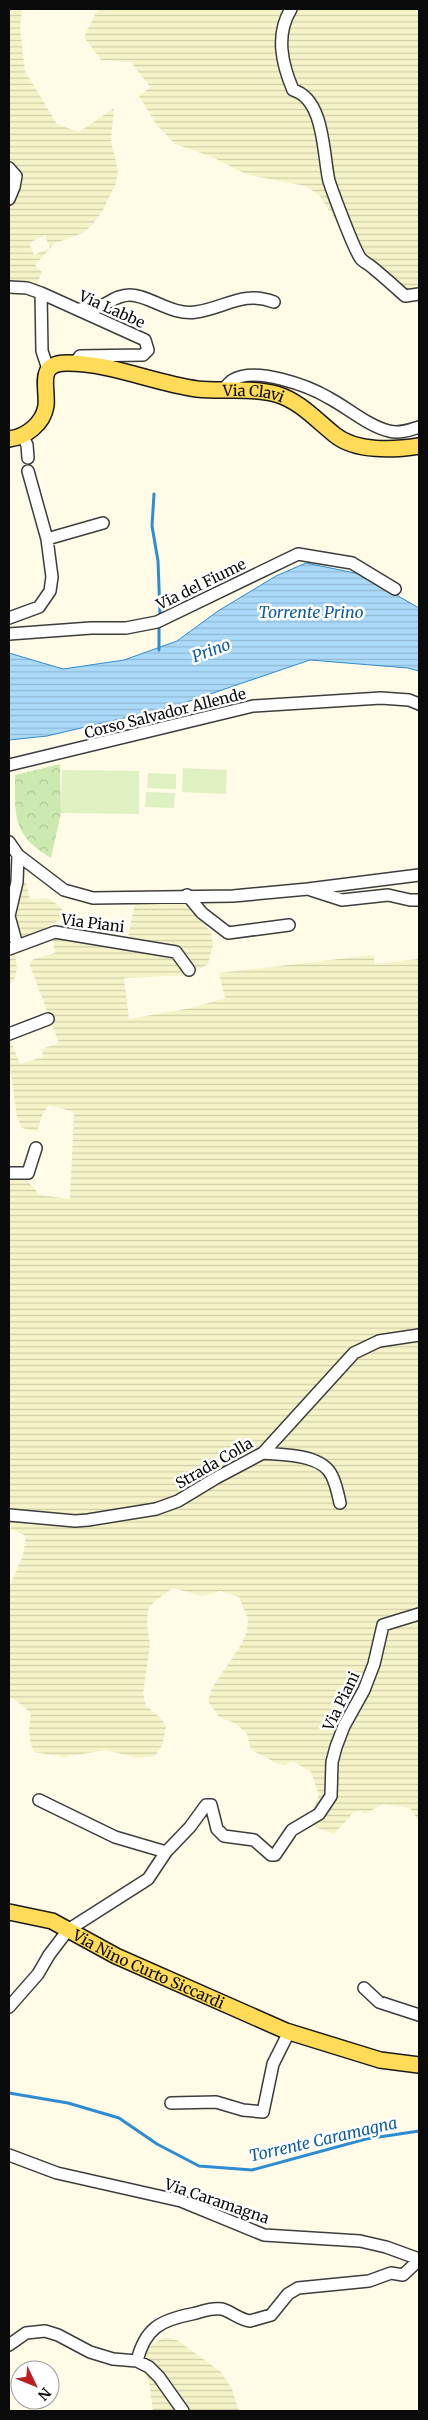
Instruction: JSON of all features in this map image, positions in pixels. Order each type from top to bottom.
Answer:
[{"type":"main road","points":[[15,437],[35,426],[43,414],[46,405],[45,379],[48,369],[55,365],[74,364]]},
{"type":"main road","name":"Via Clavi","points":[[74,364],[196,388],[263,391],[290,399],[336,437],[353,444],[402,449],[419,446]]},
{"type":"main road","name":"Via Nino Curto Siccardi","points":[[9,1912],[41,1917],[116,1956],[290,2032],[380,2060],[419,2065]]},
{"type":"street","points":[[290,9],[280,41],[287,74],[293,90],[303,95],[310,102],[314,111],[326,152],[330,182],[352,239],[362,259],[405,296],[419,294]]},
{"type":"street","points":[[9,168],[16,176],[9,199]]},
{"type":"street","name":"Via Labbe","points":[[9,287],[26,288],[41,293],[145,340],[148,347],[143,355],[80,356],[74,364]]},
{"type":"street","points":[[41,293],[42,344],[48,369]]},
{"type":"street","points":[[71,307],[95,310],[115,299],[132,295],[176,310],[196,312],[249,297],[264,298],[274,302]]},
{"type":"street","points":[[222,390],[234,379],[259,375],[292,383],[327,396],[378,427],[391,432],[406,431],[419,426]]},
{"type":"street","points":[[15,437],[27,446],[28,458]]},
{"type":"street","points":[[9,618],[39,607],[50,591],[52,577],[47,539],[28,471]]},
{"type":"street","points":[[47,539],[104,524]]},
{"type":"street","name":"Via del Fiume","points":[[9,634],[91,628],[126,628],[157,622],[298,554],[352,563],[396,589]]},
{"type":"street","name":"Corso Salvador Allende","points":[[9,765],[172,728],[227,711],[253,706],[381,698],[410,700],[419,704]]},
{"type":"street","points":[[9,842],[18,855],[64,890],[93,898],[188,895],[233,896],[419,875]]},
{"type":"street","name":"Via Piani","points":[[18,855],[17,882],[9,916],[13,947],[55,932],[176,952],[189,970]]},
{"type":"street","points":[[308,889],[342,900],[388,895],[419,900]]},
{"type":"street","points":[[188,895],[202,913],[228,933],[289,925]]},
{"type":"street","points":[[9,1034],[48,1019]]},
{"type":"street","points":[[9,1173],[28,1173],[36,1148]]},
{"type":"street","name":"Strada Colla","points":[[9,1515],[75,1521],[156,1509],[178,1501],[263,1453],[354,1354],[379,1341],[419,1335]]},
{"type":"street","points":[[263,1453],[299,1458],[325,1466],[332,1476],[340,1503]]},
{"type":"street","name":"Via Piani","points":[[9,2007],[38,1974],[49,1955],[68,1930],[148,1879],[166,1852],[206,1805],[211,1805],[217,1829],[224,1836],[254,1840],[271,1855],[275,1855],[292,1830],[319,1814],[331,1796],[332,1762],[336,1747],[344,1726],[364,1690],[374,1664],[382,1625],[419,1614]]},
{"type":"street","points":[[39,1800],[115,1837],[166,1852]]},
{"type":"street","points":[[364,1988],[380,2002],[419,2015]]},
{"type":"street","points":[[171,2103],[216,2102],[243,2110],[262,2112],[273,2064],[290,2032]]},
{"type":"street","name":"Via Caramagna","points":[[9,2154],[57,2173],[181,2201],[264,2235],[360,2241],[386,2247],[419,2259]]},
{"type":"street","points":[[137,2361],[148,2334],[163,2322],[175,2317],[211,2308],[228,2311],[250,2321],[271,2315],[288,2294],[298,2288],[369,2281],[391,2273],[403,2275],[419,2259]]},
{"type":"street","points":[[9,2344],[26,2333],[51,2332],[90,2352],[113,2359],[137,2361],[149,2367],[159,2377],[183,2411]]},
{"type":"shaded area","points":[[9,9],[22,9],[20,29],[25,71],[57,124],[79,132],[114,108],[111,141],[118,171],[116,183],[102,212],[92,225],[83,233],[55,243],[35,265],[42,272],[36,287],[9,281]],"holes":[[[45,235],[50,248],[34,255],[29,243]]]},
{"type":"shaded area","points":[[98,9],[419,9],[419,288],[405,292],[369,258],[349,225],[337,223],[320,196],[306,186],[248,175],[212,157],[175,144],[156,124],[139,96],[150,87],[131,62],[101,60],[84,37]]},
{"type":"shaded area","points":[[9,861],[16,876],[26,883],[30,899],[46,898],[59,905],[66,916],[25,940],[15,954],[17,969],[14,981],[9,985]]},
{"type":"shaded area","points":[[135,902],[184,904],[211,932],[213,945],[208,964],[188,975],[124,978],[129,1019],[191,1008],[225,998],[219,973],[373,955],[375,964],[419,959],[419,1822],[410,1808],[383,1804],[365,1814],[362,1811],[354,1812],[334,1834],[307,1824],[319,1795],[311,1772],[293,1761],[284,1765],[276,1763],[251,1750],[247,1734],[236,1724],[219,1717],[208,1701],[212,1688],[241,1645],[247,1631],[248,1619],[239,1597],[220,1591],[202,1596],[173,1588],[154,1602],[148,1610],[147,1624],[150,1645],[143,1693],[146,1706],[161,1718],[166,1727],[162,1746],[155,1756],[137,1758],[106,1750],[64,1757],[34,1752],[31,1745],[29,1728],[31,1713],[13,1698],[9,1699],[9,1588],[23,1555],[26,1536],[9,1528],[9,1182],[23,1176],[40,1195],[70,1199],[74,1112],[49,1105],[42,1115],[37,1132],[22,1128],[17,1117],[9,1059],[9,1037],[20,1064],[43,1057],[42,1049],[59,1043],[29,963],[34,959],[55,953],[52,934],[73,930],[128,937]]},
{"type":"shaded area","points":[[165,2337],[177,2340],[221,2372],[232,2389],[239,2411],[153,2411],[149,2382],[139,2359],[143,2350]]},
{"type":"green space","points":[[60,764],[61,813],[51,858],[38,850],[29,841],[22,833],[18,824],[15,802],[15,775]]},
{"type":"green space","points":[[183,768],[227,770],[226,794],[182,792]]},
{"type":"green space","points":[[62,770],[139,771],[139,814],[61,813]]},
{"type":"green space","points":[[148,773],[176,774],[176,789],[147,788]]},
{"type":"green space","points":[[146,792],[175,793],[174,808],[145,807]]},
{"type":"water","name":"Torrente Prino","points":[[306,563],[360,574],[419,608],[419,671],[408,668],[310,660],[175,706],[47,736],[9,740],[9,653],[63,669],[124,660],[177,641],[218,611],[276,576]]},
{"type":"waterway","points":[[154,494],[152,526],[158,561],[160,614]]},
{"type":"waterway","points":[[159,629],[159,650]]},
{"type":"waterway","name":"Torrente Caramagna","points":[[9,2093],[68,2103],[119,2118],[157,2144],[199,2166],[252,2170],[366,2139],[419,2131]]},
{"type":"water label","name":"Prino","points":[[211,650]]}]
